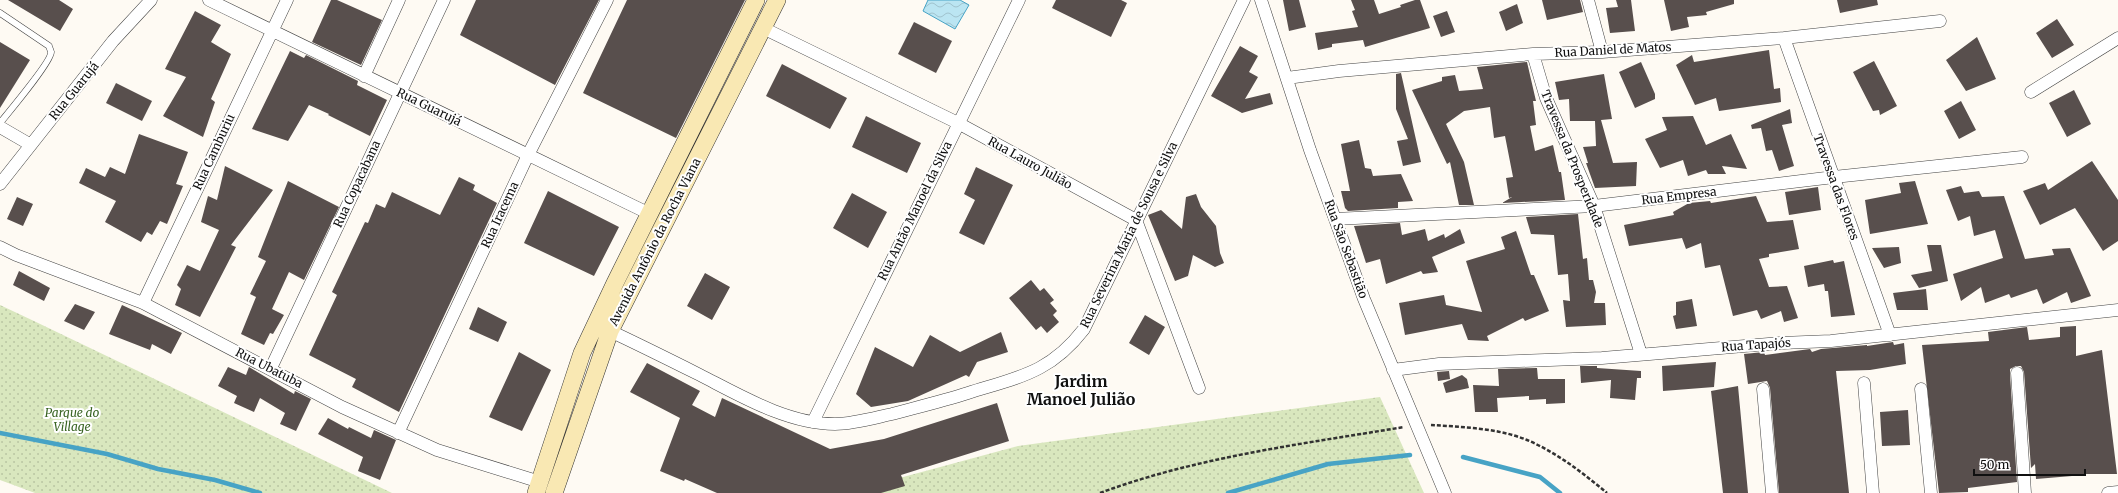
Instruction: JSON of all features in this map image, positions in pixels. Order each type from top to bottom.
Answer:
[{"type":"main road","name":"Avenida Antônio da Rocha Viana","points":[[538,488],[582,353],[756,0]]},
{"type":"main road","name":"Avenida Antônio da Rocha Viana","points":[[554,493],[610,331],[777,0]]},
{"type":"street","name":"Rua Guarujá","points":[[0,184],[113,42],[151,0]]},
{"type":"street","name":"Rua Guarujá","points":[[209,0],[650,214]]},
{"type":"street","name":"Rua Camburiu","points":[[143,304],[287,0]]},
{"type":"street","points":[[364,76],[399,0]]},
{"type":"street","name":"Rua Copacabana","points":[[271,368],[444,0]]},
{"type":"street","name":"Rua Iracema","points":[[398,432],[528,155],[607,0]]},
{"type":"street","name":"Rua Antão Manoel da Silva","points":[[813,422],[1019,0]]},
{"type":"street","name":"Rua Severina Maria de Sousa e Silva","points":[[610,331],[746,398],[784,414],[813,422],[841,424],[883,416],[938,402],[1013,379],[1046,366],[1066,350],[1084,328],[1244,0]]},
{"type":"street","name":"Rua São Sebastião","points":[[1260,0],[1364,299],[1393,370],[1418,425],[1445,493]]},
{"type":"street","points":[[1588,0],[1602,52]]},
{"type":"street","name":"Rua Daniel de Matos","points":[[1287,78],[1339,71],[1533,54],[1602,52],[1784,38],[1940,21]]},
{"type":"street","name":"Rua Lauro Julião","points":[[763,28],[958,123],[1136,220]]},
{"type":"street","name":"Travessa das Flores","points":[[1784,38],[1890,335]]},
{"type":"street","points":[[2031,92],[2118,38]]},
{"type":"street","name":"Travessa da Prosperidade","points":[[1533,54],[1546,98],[1594,206],[1641,354]]},
{"type":"street","points":[[0,127],[30,145]]},
{"type":"street","name":"Rua Empresa","points":[[1335,219],[1594,206],[1834,177],[2022,157]]},
{"type":"street","points":[[1136,220],[1199,388]]},
{"type":"street","name":"Rua Ubatuba","points":[[0,247],[16,255],[143,304],[271,368],[342,407],[437,450],[538,488]]},
{"type":"street","name":"Rua Tapajós","points":[[1393,370],[1440,364],[1602,358],[1781,343],[1831,341],[2118,310]]},
{"type":"street","points":[[2017,373],[2025,493]]},
{"type":"street","points":[[1864,383],[1873,493]]},
{"type":"street","points":[[1763,389],[1772,493]]},
{"type":"street","points":[[1921,389],[1931,493]]},
{"type":"street","points":[[2108,493],[2118,492]]},
{"type":"lane","points":[[0,13],[49,46],[52,51],[50,57],[0,123]]},
{"type":"path","points":[[1100,493],[1134,480],[1245,454],[1418,425],[1495,431],[1527,440],[1566,463],[1607,493]]},
{"type":"green space","name":"Parque do Village","points":[[0,305],[392,493],[35,493],[0,480]]},
{"type":"green space","points":[[1380,397],[1424,493],[844,493],[1018,446]]},
{"type":"water","points":[[928,0],[960,0],[969,5],[955,29],[923,11]]},
{"type":"building","points":[[8,0],[59,0],[73,9],[60,31]]},
{"type":"building","points":[[331,0],[337,0],[382,20],[361,65],[312,42]]},
{"type":"building","points":[[476,0],[599,0],[555,85],[460,35]]},
{"type":"building","points":[[627,0],[745,0],[676,138],[583,93]]},
{"type":"building","points":[[1056,0],[1121,0],[1127,3],[1111,37],[1052,8]]},
{"type":"building","points":[[1283,0],[1299,0],[1306,27],[1289,31]]},
{"type":"building","points":[[1351,0],[1374,0],[1379,14],[1401,7],[1400,5],[1415,0],[1420,0],[1430,28],[1365,47],[1363,40],[1332,44],[1332,47],[1318,50],[1315,33],[1358,27],[1352,11],[1355,10]]},
{"type":"building","points":[[1542,0],[1580,0],[1583,12],[1547,20]]},
{"type":"building","points":[[1616,0],[1631,0],[1635,31],[1610,33],[1606,8],[1618,7]]},
{"type":"building","points":[[1664,0],[1734,0],[1734,4],[1706,12],[1707,15],[1687,17],[1689,27],[1671,31]]},
{"type":"building","points":[[1837,0],[1877,0],[1878,5],[1840,13]]},
{"type":"building","points":[[1517,4],[1523,23],[1506,31],[1499,12]]},
{"type":"building","points":[[195,11],[221,25],[211,42],[231,54],[211,99],[215,102],[203,137],[163,116],[186,77],[165,69]]},
{"type":"building","points":[[1447,11],[1455,32],[1441,37],[1433,16]]},
{"type":"building","points":[[2057,19],[2074,45],[2052,58],[2036,33]]},
{"type":"building","points":[[914,22],[952,41],[936,73],[898,54]]},
{"type":"building","points":[[1977,37],[1996,79],[1966,91],[1946,60]]},
{"type":"building","points":[[0,42],[30,60],[0,108]]},
{"type":"building","points":[[1240,46],[1258,56],[1249,72],[1258,77],[1245,99],[1270,93],[1273,104],[1242,113],[1211,96]]},
{"type":"building","points":[[1769,50],[1774,89],[1780,88],[1781,102],[1719,111],[1716,98],[1695,105],[1676,65],[1692,55],[1694,62]]},
{"type":"building","points":[[290,51],[304,58],[306,55],[358,81],[357,85],[387,100],[370,136],[309,105],[288,141],[252,129]]},
{"type":"building","points":[[1874,61],[1897,106],[1880,115],[1879,110],[1873,111],[1853,72]]},
{"type":"building","points":[[1527,62],[1536,101],[1533,101],[1536,125],[1530,126],[1535,151],[1553,145],[1559,172],[1561,172],[1565,200],[1502,203],[1512,197],[1509,198],[1506,178],[1513,177],[1505,136],[1494,138],[1490,107],[1464,111],[1446,124],[1464,162],[1474,205],[1459,205],[1450,162],[1447,164],[1412,90],[1442,81],[1442,77],[1455,75],[1459,91],[1483,89],[1477,67]]},
{"type":"building","points":[[1641,62],[1655,94],[1655,99],[1635,108],[1619,72]]},
{"type":"building","points":[[782,64],[847,98],[830,129],[766,96]]},
{"type":"building","points":[[1401,73],[1421,162],[1403,166],[1397,141],[1408,139],[1396,109],[1396,74]]},
{"type":"building","points":[[1604,74],[1612,119],[1601,120],[1613,163],[1637,162],[1636,186],[1595,188],[1586,163],[1588,163],[1583,147],[1596,146],[1595,121],[1570,121],[1569,99],[1559,100],[1555,82]]},
{"type":"building","points":[[116,83],[152,101],[142,121],[106,103]]},
{"type":"building","points":[[2074,90],[2091,124],[2067,137],[2049,103]]},
{"type":"building","points":[[1961,101],[1976,130],[1959,139],[1944,111]]},
{"type":"building","points":[[1790,109],[1792,123],[1782,125],[1794,166],[1779,171],[1772,150],[1766,151],[1761,128],[1752,129],[1751,125]]},
{"type":"building","points":[[866,116],[921,143],[907,173],[852,147]]},
{"type":"building","points":[[1693,116],[1706,145],[1731,134],[1747,169],[1722,166],[1726,174],[1708,174],[1706,170],[1688,176],[1683,160],[1660,168],[1645,139],[1667,130],[1662,117]]},
{"type":"building","points":[[139,134],[188,152],[176,184],[183,186],[167,224],[160,221],[152,235],[147,232],[141,242],[105,222],[116,201],[79,183],[86,168],[105,177],[110,167],[125,174]]},
{"type":"building","points":[[1359,140],[1365,168],[1371,169],[1373,176],[1401,174],[1413,201],[1398,202],[1398,208],[1348,211],[1345,208],[1341,191],[1350,191],[1341,144]]},
{"type":"building","points":[[2092,161],[2118,200],[2118,241],[2103,251],[2075,208],[2040,225],[2023,191],[2045,183],[2048,190]]},
{"type":"building","points":[[225,166],[273,190],[231,245],[236,247],[200,317],[175,305],[181,289],[177,285],[187,265],[200,271],[219,230],[201,222],[208,196],[217,200]]},
{"type":"building","points":[[976,167],[1013,185],[984,245],[959,233],[975,200],[964,194]]},
{"type":"building","points":[[459,177],[475,185],[473,190],[497,203],[399,412],[352,387],[356,379],[309,355],[337,295],[332,292],[365,222],[368,223],[376,204],[385,208],[392,192],[440,215]]},
{"type":"building","points":[[288,181],[339,207],[304,280],[289,272],[272,309],[284,315],[273,334],[270,333],[264,345],[241,334],[256,297],[250,294],[266,261],[258,257]]},
{"type":"building","points":[[1915,181],[1928,224],[1870,234],[1865,200],[1901,193],[1899,183]]},
{"type":"building","points":[[1961,186],[1964,193],[1979,191],[1982,197],[2004,196],[2025,259],[2054,255],[2052,249],[2070,248],[2091,296],[2071,303],[2067,292],[2043,304],[2037,289],[2011,298],[2009,294],[1985,303],[1981,287],[1961,301],[1953,274],[2003,258],[1995,230],[1974,236],[1970,216],[1958,221],[1946,190]]},
{"type":"building","points":[[1818,187],[1821,210],[1789,215],[1785,192]]},
{"type":"building","points":[[548,191],[619,227],[594,276],[524,243]]},
{"type":"building","points":[[852,193],[887,212],[868,248],[833,228]]},
{"type":"building","points":[[1196,194],[1201,207],[1216,226],[1220,253],[1224,263],[1215,267],[1193,255],[1188,276],[1175,281],[1148,215],[1161,210],[1182,229],[1186,197]]},
{"type":"building","points":[[1756,196],[1767,222],[1793,220],[1799,249],[1769,254],[1769,257],[1759,259],[1769,287],[1787,286],[1798,318],[1784,322],[1781,311],[1761,319],[1757,310],[1733,316],[1720,265],[1705,268],[1701,243],[1686,249],[1682,238],[1629,246],[1624,225],[1674,215],[1673,212],[1689,203],[1710,201],[1711,203]]},
{"type":"building","points":[[17,197],[33,204],[23,226],[7,219]]},
{"type":"building","points":[[1578,214],[1583,259],[1587,258],[1589,280],[1593,280],[1596,292],[1594,303],[1605,303],[1606,325],[1566,327],[1563,300],[1570,301],[1568,274],[1558,275],[1554,235],[1531,234],[1526,217]]},
{"type":"building","points":[[1400,223],[1402,235],[1425,229],[1428,241],[1444,234],[1445,238],[1460,229],[1465,243],[1432,257],[1438,272],[1423,274],[1421,271],[1386,284],[1380,259],[1366,263],[1354,226]]},
{"type":"building","points":[[1516,231],[1531,275],[1534,275],[1549,311],[1525,321],[1523,318],[1487,336],[1489,341],[1468,340],[1462,324],[1405,335],[1399,303],[1444,295],[1446,305],[1482,312],[1466,261],[1505,249],[1501,237]]},
{"type":"building","points":[[1927,245],[1941,245],[1948,281],[1919,288],[1911,275],[1932,271]]},
{"type":"building","points":[[1899,247],[1901,263],[1884,268],[1872,248]]},
{"type":"building","points":[[1833,260],[1834,263],[1844,261],[1855,315],[1831,317],[1828,291],[1825,291],[1824,284],[1808,287],[1804,266]]},
{"type":"building","points":[[19,271],[50,288],[44,301],[13,285]]},
{"type":"building","points":[[705,273],[730,287],[712,320],[687,306]]},
{"type":"building","points":[[1031,280],[1040,291],[1044,288],[1054,300],[1050,303],[1057,311],[1053,315],[1059,322],[1047,333],[1041,326],[1036,330],[1009,298]]},
{"type":"building","points":[[1926,289],[1928,310],[1897,310],[1893,293]]},
{"type":"building","points":[[1692,299],[1697,326],[1676,329],[1673,316],[1676,315],[1676,302]]},
{"type":"building","points":[[75,304],[95,312],[84,330],[64,321]]},
{"type":"building","points":[[122,305],[182,333],[171,354],[152,344],[150,350],[109,334]]},
{"type":"building","points":[[478,307],[507,322],[498,342],[469,329]]},
{"type":"building","points":[[1145,315],[1165,327],[1149,355],[1129,343]]},
{"type":"building","points":[[2076,326],[2076,356],[2102,350],[2117,474],[2072,474],[2072,476],[2036,479],[2035,464],[2031,468],[2024,372],[2021,366],[2016,366],[2010,369],[2010,374],[2017,482],[1968,488],[1968,492],[1939,493],[1922,345],[1989,341],[1988,332],[2027,327],[2029,340],[2060,337],[2060,327]]},
{"type":"building","points":[[1001,332],[1008,352],[977,362],[969,377],[966,375],[908,401],[871,407],[856,394],[875,347],[913,367],[930,335],[960,352]]},
{"type":"building","points":[[1893,342],[1894,345],[1904,343],[1906,364],[1870,370],[1836,371],[1849,493],[1779,493],[1770,388],[1767,381],[1748,384],[1744,354],[1764,352],[1765,355],[1810,349],[1812,352],[1821,349],[1867,346]]},
{"type":"building","points":[[519,352],[551,370],[522,431],[489,417]]},
{"type":"building","points":[[1716,362],[1714,387],[1663,391],[1662,366]]},
{"type":"building","points":[[647,363],[700,391],[692,405],[715,417],[722,398],[830,449],[884,439],[997,403],[1009,441],[901,475],[905,486],[881,493],[717,493],[685,479],[684,481],[660,471],[680,418],[630,392]]},
{"type":"building","points":[[1580,366],[1597,366],[1597,368],[1641,371],[1641,378],[1637,378],[1635,400],[1610,398],[1611,380],[1581,383]]},
{"type":"building","points":[[228,367],[246,375],[249,367],[294,394],[295,391],[311,399],[296,431],[280,424],[285,413],[260,398],[254,412],[234,403],[237,396],[218,386]]},
{"type":"building","points":[[1537,368],[1538,379],[1565,379],[1565,403],[1546,404],[1546,399],[1529,400],[1529,396],[1497,398],[1498,412],[1475,412],[1473,385],[1499,386],[1498,369]]},
{"type":"building","points":[[1449,371],[1450,379],[1438,381],[1437,372]]},
{"type":"building","points":[[1462,375],[1467,379],[1469,388],[1446,393],[1443,383]]},
{"type":"building","points":[[1738,386],[1748,493],[1723,493],[1711,391]]},
{"type":"building","points":[[1908,410],[1910,445],[1882,446],[1880,412]]},
{"type":"building","points":[[328,418],[348,429],[349,427],[371,438],[374,430],[396,440],[380,480],[358,471],[363,457],[318,434]]},
{"type":"waterway","points":[[0,433],[107,454],[158,469],[215,480],[260,493]]},
{"type":"waterway","points":[[1228,493],[1328,464],[1410,455]]},
{"type":"waterway","points":[[1463,457],[1540,477],[1560,493]]},
{"type":"district","name":"Jardim Manoel Julião","points":[[1081,390]]}]
